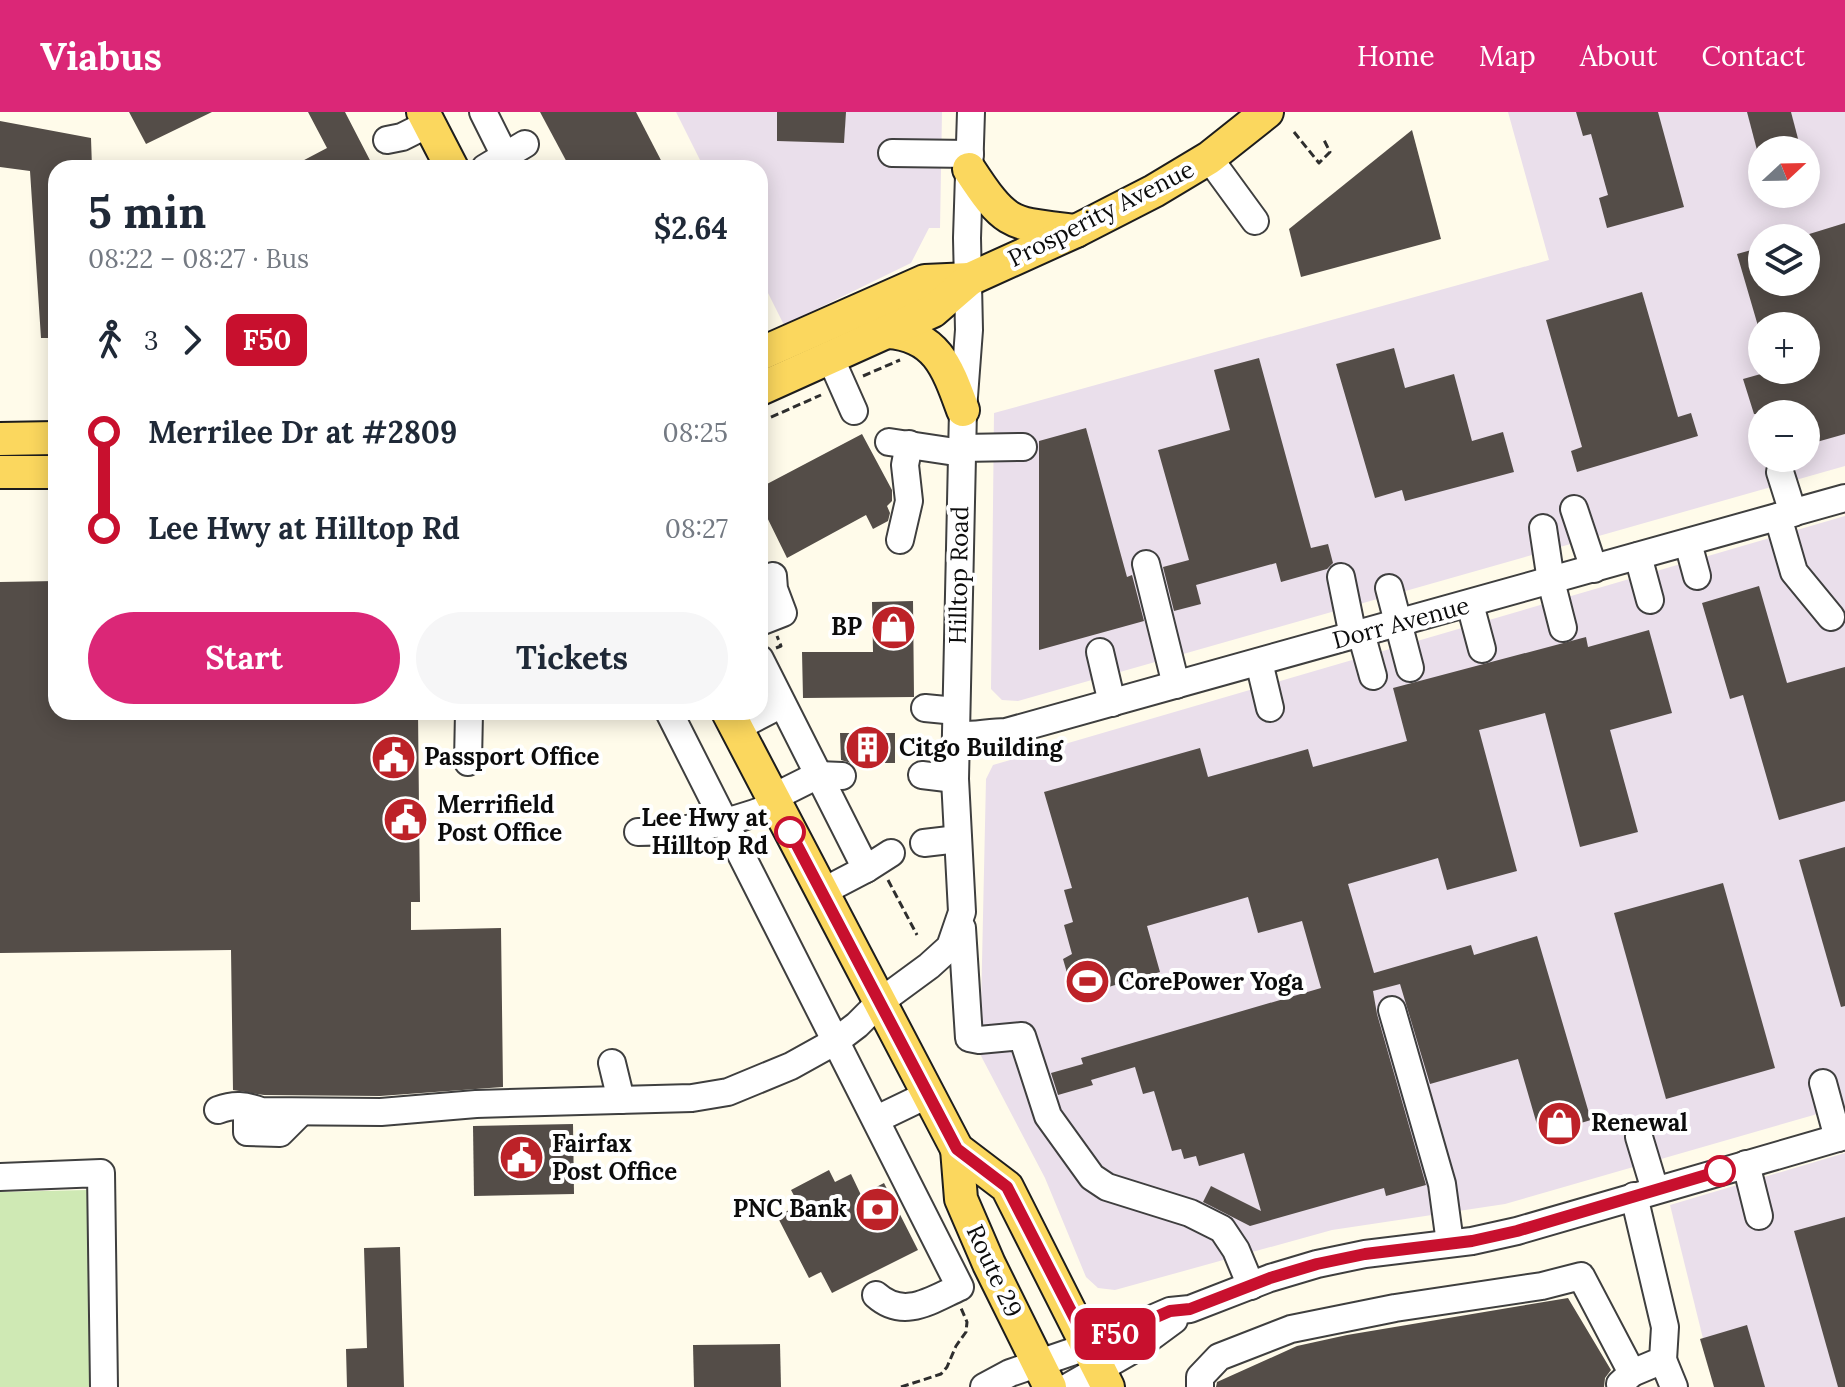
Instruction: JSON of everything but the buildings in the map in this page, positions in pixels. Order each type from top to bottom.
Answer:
[{"type":"main road","name":"Prosperity Avenue","points":[[768,385],[933,311],[970,279],[1076,231],[1154,191],[1209,158],[1267,112]]},
{"type":"main road","points":[[426,118],[448,160]]},
{"type":"main road","points":[[970,161],[985,194],[1007,218],[1031,225],[1076,231]]},
{"type":"main road","name":"Prosperity Avenue","points":[[768,350],[925,281],[970,279]]},
{"type":"main road","points":[[888,332],[913,336],[930,346],[946,367],[963,410]]},
{"type":"main road","points":[[0,439],[48,438]]},
{"type":"main road","points":[[0,472],[48,472]]},
{"type":"main road","name":"Route 29","points":[[732,720],[957,1149],[1007,1187],[1099,1367]]},
{"type":"main road","name":"Route 29","points":[[957,1149],[961,1199],[989,1264],[1045,1376]]},
{"type":"street","points":[[483,112],[506,159]]},
{"type":"street","name":"Hilltop Road","points":[[211,1103],[247,1105],[254,1114],[381,1112],[476,1104],[692,1098],[728,1092],[791,1066],[836,1041],[950,947],[962,912],[955,779],[963,410],[970,279],[967,238],[971,112]]},
{"type":"street","points":[[387,140],[402,137],[426,118]]},
{"type":"street","points":[[892,153],[970,161]]},
{"type":"street","points":[[1209,158],[1255,221]]},
{"type":"street","points":[[830,357],[854,411]]},
{"type":"street","points":[[900,540],[909,501],[899,443],[962,451],[1023,447]]},
{"type":"street","points":[[1780,472],[1794,572],[1831,617]]},
{"type":"street","name":"Dorr Avenue","points":[[925,708],[977,736],[1006,732],[1845,498]]},
{"type":"street","points":[[1574,509],[1594,569]]},
{"type":"street","points":[[1543,528],[1551,581],[1563,628]]},
{"type":"street","points":[[1688,543],[1697,576]]},
{"type":"street","points":[[1638,556],[1650,600]]},
{"type":"street","points":[[1146,564],[1176,685]]},
{"type":"street","points":[[768,619],[783,613],[774,589],[773,576]]},
{"type":"street","points":[[1341,577],[1373,676]]},
{"type":"street","points":[[1389,588],[1410,668]]},
{"type":"street","points":[[1470,604],[1482,649]]},
{"type":"street","points":[[1100,652],[1112,703]]},
{"type":"street","points":[[1259,662],[1270,708]]},
{"type":"street","points":[[768,675],[784,708],[830,776],[866,869]]},
{"type":"street","points":[[768,712],[784,708],[814,711]]},
{"type":"street","points":[[468,762],[469,720]]},
{"type":"street","points":[[673,720],[877,1119],[956,1289],[918,1307],[888,1305],[876,1295]]},
{"type":"street","points":[[922,775],[955,779]]},
{"type":"street","points":[[638,832],[682,829],[747,816],[830,776]]},
{"type":"street","points":[[924,843],[958,839]]},
{"type":"street","points":[[822,892],[891,853]]},
{"type":"street","points":[[962,912],[969,1038],[1022,1036],[1048,1116],[1092,1177],[1107,1187],[1190,1213],[1222,1229],[1236,1250],[1251,1286]]},
{"type":"street","points":[[1392,1010],[1442,1184],[1450,1243]]},
{"type":"street","points":[[605,1063],[610,1100]]},
{"type":"street","points":[[984,1387],[1010,1373],[1045,1376],[1099,1367],[1124,1330],[1170,1311],[1190,1309],[1270,1278],[1341,1259],[1517,1231],[1842,1137],[1823,1083]]},
{"type":"street","points":[[877,1119],[927,1095]]},
{"type":"street","points":[[1639,1137],[1644,1193],[1665,1327],[1663,1360],[1674,1387]]},
{"type":"street","points":[[1746,1164],[1759,1216]]},
{"type":"street","points":[[0,1177],[101,1173],[104,1387]]},
{"type":"street","points":[[1200,1387],[1200,1377],[1219,1357],[1244,1358],[1294,1338],[1345,1326],[1543,1294],[1581,1276],[1626,1379],[1663,1360]]},
{"type":"street","points":[[1068,1387],[1136,1348],[1190,1309]]},
{"type":"path","points":[[1294,132],[1319,163],[1330,152],[1324,140]]},
{"type":"path","points":[[852,381],[898,360],[910,359]]},
{"type":"path","points":[[768,418],[821,395]]},
{"type":"path","points":[[901,1387],[941,1374],[947,1367],[966,1332],[967,1322],[956,1289]]},
{"type":"shaded area","points":[[676,112],[942,112],[940,228],[929,228],[911,263],[784,325],[768,293],[768,160],[700,160]]},
{"type":"shaded area","points":[[1508,112],[1845,112],[1845,466],[1018,701],[1002,700],[991,689],[994,413],[1549,260]]},
{"type":"shaded area","points":[[1845,516],[1845,1106],[1505,1204],[1332,1230],[1115,1290],[1098,1288],[1086,1277],[1045,1178],[980,1054],[986,779],[993,765]]},
{"type":"shaded area","points":[[1845,1153],[1845,1387],[1715,1387],[1670,1205]]},
{"type":"green space","points":[[87,1190],[92,1387],[0,1387],[0,1192]]},
{"type":"bus line","name":"F50","points":[[790,832],[957,1149],[1007,1187],[1089,1346],[1170,1311],[1190,1309],[1270,1278],[1317,1264],[1365,1254],[1472,1241],[1517,1231],[1720,1171]]},
{"type":"place","name":"BP","points":[[893,627]]},
{"type":"place","name":"Citgo Building","points":[[868,748]]},
{"type":"place","name":"Passport Office","points":[[393,757]]},
{"type":"place","name":"Merrifield Post Office","points":[[406,819]]},
{"type":"place","name":"Lee Hwy at Hilltop Rd","points":[[790,832]]},
{"type":"place","name":"CorePower Yoga","points":[[1087,982]]},
{"type":"place","name":"Renewal","points":[[1560,1123]]},
{"type":"place","name":"Fairfax Post Office","points":[[521,1158]]},
{"type":"place","name":"PNC Bank","points":[[878,1209]]}]
